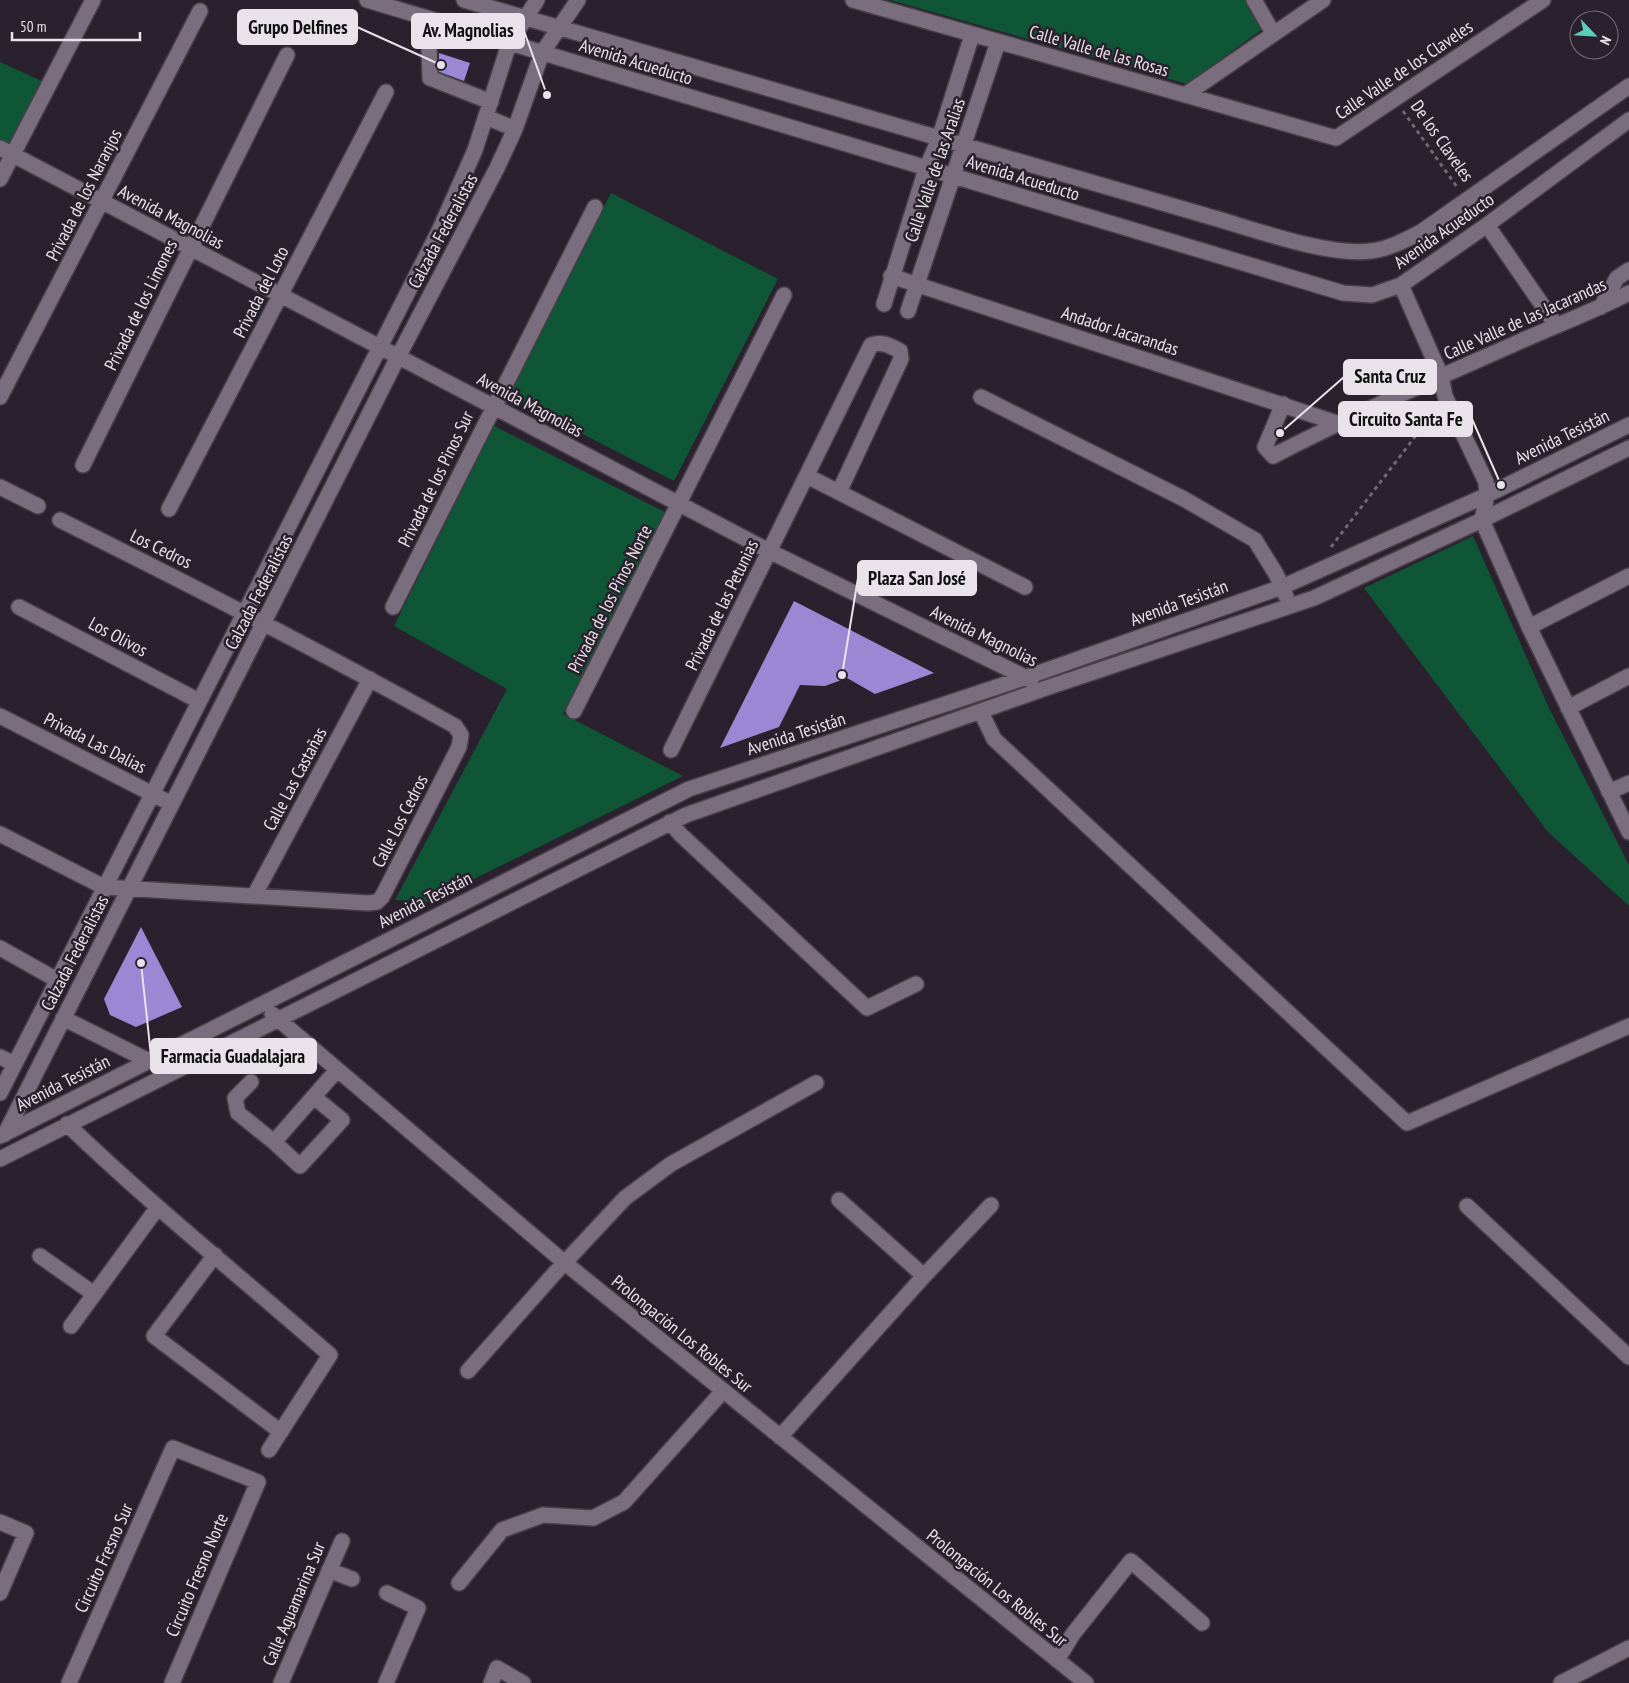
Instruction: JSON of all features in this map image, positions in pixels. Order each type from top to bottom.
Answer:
[{"type":"street","points":[[0,179],[6,152],[93,0]]},
{"type":"street","name":"Avenida Acueducto","points":[[366,0],[1343,293],[1372,295],[1401,285],[1487,225],[1629,120]]},
{"type":"street","name":"Avenida Acueducto","points":[[464,0],[963,146],[1296,241],[1344,252],[1371,251],[1394,246],[1421,232],[1629,86]]},
{"type":"street","name":"Calzada Federalistas","points":[[0,1093],[439,231],[475,150],[509,44],[536,0]]},
{"type":"street","name":"Calzada Federalistas","points":[[2,1137],[516,128],[542,53],[578,0]]},
{"type":"street","name":"Calle Valle de las Rosas","points":[[853,0],[873,3],[972,35],[1336,138]]},
{"type":"street","points":[[1254,0],[1273,33]]},
{"type":"street","points":[[1185,95],[1322,0]]},
{"type":"street","name":"Calle Valle de los Claveles","points":[[1336,138],[1543,0]]},
{"type":"street","name":"Privada de los Naranjos","points":[[0,397],[200,11]]},
{"type":"street","points":[[428,19],[430,78],[491,102]]},
{"type":"street","name":"Calle Valle de las Aralias","points":[[884,304],[891,276],[926,169],[939,139],[972,35]]},
{"type":"street","name":"Calle Valle de las Aralias","points":[[908,311],[998,42]]},
{"type":"street","name":"Privada de los Limones","points":[[83,465],[287,54]]},
{"type":"street","name":"Privada del Loto","points":[[169,510],[386,92]]},
{"type":"street","points":[[486,117],[516,128]]},
{"type":"street","name":"Avenida Magnolias","points":[[6,152],[769,551],[1046,688]]},
{"type":"street","name":"Privada de los Pinos Sur","points":[[393,607],[595,207]]},
{"type":"street","points":[[1487,225],[1556,325]]},
{"type":"street","points":[[439,231],[458,241]]},
{"type":"street","points":[[1601,307],[1617,278],[1629,270]]},
{"type":"street","name":"Andador Jacarandas","points":[[891,276],[1337,423]]},
{"type":"street","points":[[1401,285],[1441,376],[1445,396],[1486,482],[1487,495],[1482,520],[1529,626],[1629,832]]},
{"type":"street","name":"Calle Valle de las Jacarandas","points":[[1283,404],[1265,447],[1273,456],[1337,423],[1354,418],[1441,376],[1629,293]]},
{"type":"street","points":[[678,504],[784,295]]},
{"type":"street","points":[[839,492],[901,359],[900,351],[879,342],[871,345],[807,476],[1026,586]]},
{"type":"street","points":[[981,397],[1184,498],[1255,540],[1282,586],[1291,607]]},
{"type":"street","name":"Avenida Tesistán","points":[[2,1137],[149,1060],[689,789],[1027,677],[1282,586],[1487,495],[1629,425]]},
{"type":"street","name":"Avenida Tesistán","points":[[0,1159],[670,822],[709,806],[1046,688],[1291,607],[1335,589],[1628,452]]},
{"type":"street","name":"Privada de las Petunias","points":[[671,750],[807,476]]},
{"type":"street","points":[[0,487],[38,506]]},
{"type":"street","name":"Privada de los Pinos Norte","points":[[574,711],[678,504]]},
{"type":"street","name":"Los Cedros","points":[[60,520],[265,624]]},
{"type":"street","points":[[1529,626],[1629,576]]},
{"type":"street","name":"Los Olivos","points":[[20,607],[199,701]]},
{"type":"street","name":"Calle Los Cedros","points":[[104,887],[368,903],[377,902],[382,897],[459,747],[461,735],[455,726],[370,678],[265,624]]},
{"type":"street","points":[[1568,708],[1629,676]]},
{"type":"street","name":"Calle Las Castañas","points":[[254,896],[370,678]]},
{"type":"street","points":[[981,712],[994,739],[1406,1122],[1629,1026]]},
{"type":"street","name":"Privada Las Dalias","points":[[0,716],[172,804]]},
{"type":"street","points":[[1610,792],[1629,782]]},
{"type":"street","points":[[670,822],[680,834],[866,1008],[916,984]]},
{"type":"street","points":[[0,834],[104,887]]},
{"type":"street","points":[[522,872],[533,891]]},
{"type":"street","points":[[0,948],[57,980]]},
{"type":"street","name":"Prolongación Los Robles Sur","points":[[262,1004],[277,1019],[565,1264],[1086,1683]]},
{"type":"street","points":[[63,1018],[149,1060]]},
{"type":"street","points":[[0,1057],[15,1064]]},
{"type":"street","points":[[274,1142],[337,1070]]},
{"type":"street","points":[[250,1082],[235,1098],[238,1113],[300,1166],[342,1120],[314,1097]]},
{"type":"street","points":[[468,1371],[625,1198],[671,1164],[816,1083]]},
{"type":"street","points":[[67,1124],[127,1182],[215,1255],[330,1356],[269,1450]]},
{"type":"street","points":[[839,1200],[924,1276]]},
{"type":"street","points":[[780,1437],[924,1276],[992,1205]]},
{"type":"street","points":[[1467,1206],[1629,1358]]},
{"type":"street","points":[[71,1326],[158,1208]]},
{"type":"street","points":[[215,1255],[154,1336],[281,1432]]},
{"type":"street","points":[[40,1256],[94,1294]]},
{"type":"street","points":[[459,1583],[502,1530],[543,1515],[593,1518],[624,1502],[723,1391]]},
{"type":"street","name":"Circuito Fresno Norte","points":[[172,1683],[258,1482],[173,1448]]},
{"type":"street","name":"Circuito Fresno Sur","points":[[69,1683],[173,1448]]},
{"type":"street","points":[[0,1522],[26,1532],[0,1593]]},
{"type":"street","name":"Calle Aguamarina Sur","points":[[281,1683],[342,1540]]},
{"type":"street","points":[[1057,1660],[1074,1634],[1131,1561],[1202,1623]]},
{"type":"street","points":[[329,1570],[352,1579]]},
{"type":"street","points":[[386,1683],[418,1608],[387,1593]]},
{"type":"street","points":[[1561,1683],[1629,1648]]},
{"type":"street","points":[[491,1683],[498,1668],[524,1683]]},
{"type":"path","name":"De los Claveles","points":[[1395,98],[1466,200]]},
{"type":"path","points":[[1330,549],[1445,396]]},
{"type":"green space","points":[[890,0],[1248,0],[1264,28],[1187,84]]},
{"type":"green space","points":[[0,62],[44,82],[9,149],[0,144]]},
{"type":"green space","points":[[611,193],[778,279],[674,481],[507,395]]},
{"type":"green space","points":[[494,426],[667,513],[563,714],[683,776],[427,902],[395,900],[507,689],[394,626]]},
{"type":"green space","points":[[1473,536],[1549,708],[1629,865],[1629,906],[1548,832],[1364,588]]},
{"type":"building","points":[[439,53],[470,63],[464,81],[439,72]]},
{"type":"building","points":[[794,601],[934,673],[875,694],[847,678],[825,686],[800,685],[779,727],[720,748]]},
{"type":"building","points":[[141,927],[182,1007],[136,1027],[110,1015],[104,999]]},
{"type":"place","name":"Grupo Delfines","points":[[441,65]]},
{"type":"place","name":"Av. Magnolias","points":[[547,95]]},
{"type":"place","name":"Santa Cruz","points":[[1280,433]]},
{"type":"place","name":"Circuito Santa Fe","points":[[1501,485]]},
{"type":"place","name":"Plaza San José","points":[[842,675]]},
{"type":"place","name":"Farmacia Guadalajara","points":[[141,963]]}]
